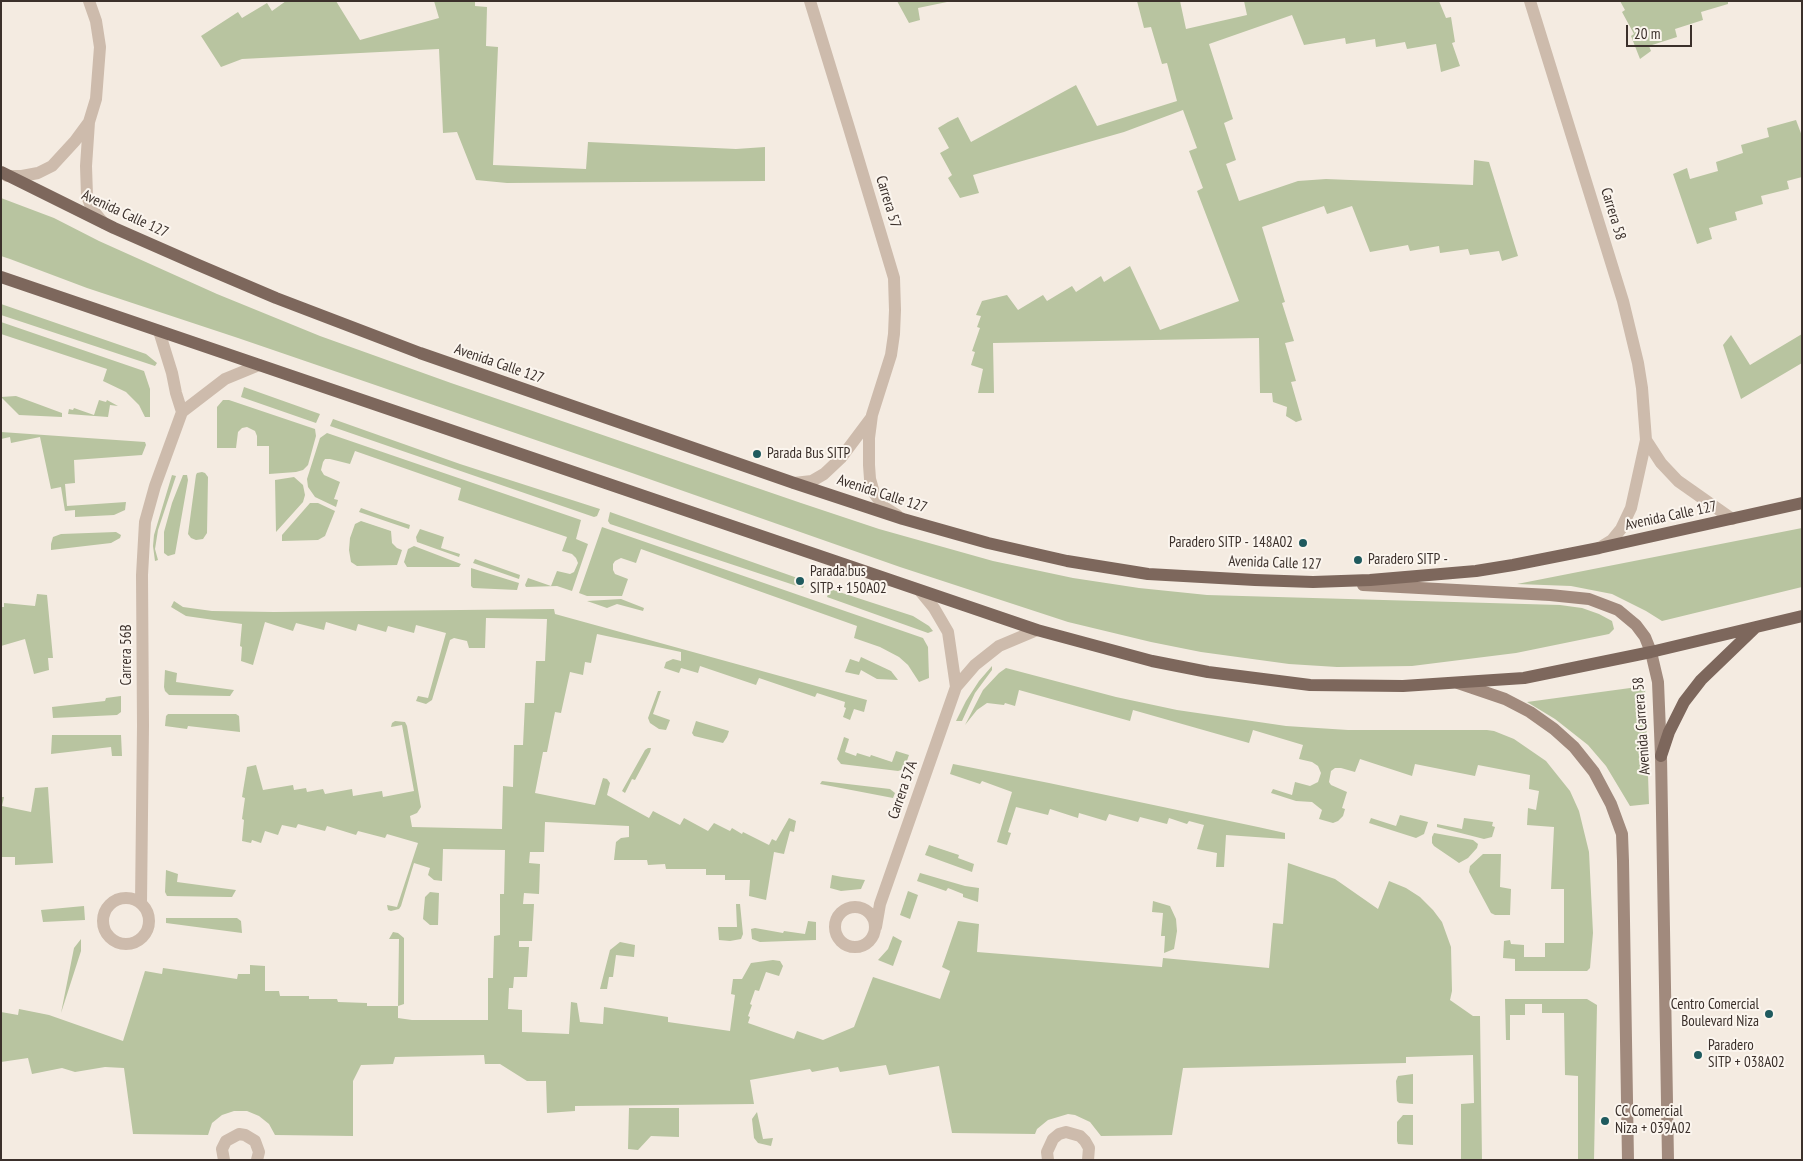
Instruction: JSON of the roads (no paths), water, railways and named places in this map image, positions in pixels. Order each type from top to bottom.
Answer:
[{"type":"main road","name":"Avenida Calle 127","points":[[3,174],[114,228],[276,298],[411,350],[903,519],[988,543],[1094,566],[1148,574],[1255,580],[1313,582],[1370,580],[1514,565],[1802,503]]},
{"type":"main road","points":[[1,277],[920,591],[1037,630],[1152,661],[1240,677],[1310,685],[1403,686],[1458,683],[1524,678],[1651,652],[1802,616]]},
{"type":"main road","name":"Avenida Carrera 58","points":[[1313,582],[1540,594],[1589,599],[1618,610],[1636,625],[1644,637],[1651,652],[1658,682],[1662,756],[1668,1160]]},
{"type":"main road","points":[[1662,756],[1669,732],[1684,702],[1700,680],[1757,626]]},
{"type":"main road","points":[[1458,683],[1505,699],[1530,712],[1554,729],[1574,747],[1594,772],[1611,804],[1622,834],[1624,861],[1628,1160]]},
{"type":"street","points":[[89,1],[96,21],[100,47],[96,99],[89,122],[86,166],[87,196],[92,209],[101,220],[114,228]]},
{"type":"street","name":"Carrera 57","points":[[810,1],[894,278],[895,310],[891,355],[872,416],[869,451],[870,480],[874,493],[884,507],[903,519]]},
{"type":"street","name":"Carrera 58","points":[[1530,1],[1631,332],[1638,363],[1646,440],[1629,513],[1622,529],[1612,540],[1599,548]]},
{"type":"street","points":[[3,174],[22,176],[38,174],[52,166],[75,141],[89,122]]},
{"type":"street","points":[[158,331],[182,412],[225,379],[259,364]]},
{"type":"street","name":"Carrera 56B","points":[[141,904],[143,726],[142,546],[144,522],[182,412]]},
{"type":"street","name":"Carrera 57","points":[[794,483],[812,480],[824,474],[841,458],[872,416]]},
{"type":"street","name":"Carrera 58","points":[[1646,440],[1661,463],[1678,481],[1732,519]]},
{"type":"street","name":"Carrera 57A","points":[[920,591],[934,608],[948,632],[956,687]]},
{"type":"street","name":"Carrera 57A","points":[[880,904],[872,907],[846,909],[840,913],[835,925],[838,938],[847,946],[861,947],[872,940],[880,904],[956,687],[975,665],[998,646],[1037,630]]},
{"type":"street","points":[[860,907],[871,914],[876,927]]},
{"type":"street","points":[[1048,1160],[1047,1152],[1053,1139],[1059,1134],[1066,1132],[1080,1136],[1085,1141],[1089,1148],[1088,1160]]},
{"type":"street","points":[[224,1160],[222,1149],[226,1141],[239,1134],[255,1141],[258,1152],[257,1160]]},
{"type":"place","name":"Parada Bus SITP","points":[[757,454]]},
{"type":"place","name":"Paradero SITP - 148A02","points":[[1303,543]]},
{"type":"place","name":"Paradero SITP -","points":[[1358,560]]},
{"type":"place","name":"Parada.bus SITP + 150A02","points":[[800,581]]},
{"type":"place","name":"Centro Comercial Boulevard Niza","points":[[1769,1014]]},
{"type":"place","name":"Paradero SITP + 038A02","points":[[1698,1055]]},
{"type":"place","name":"CC Comercial Niza + 039A02","points":[[1605,1121]]}]
